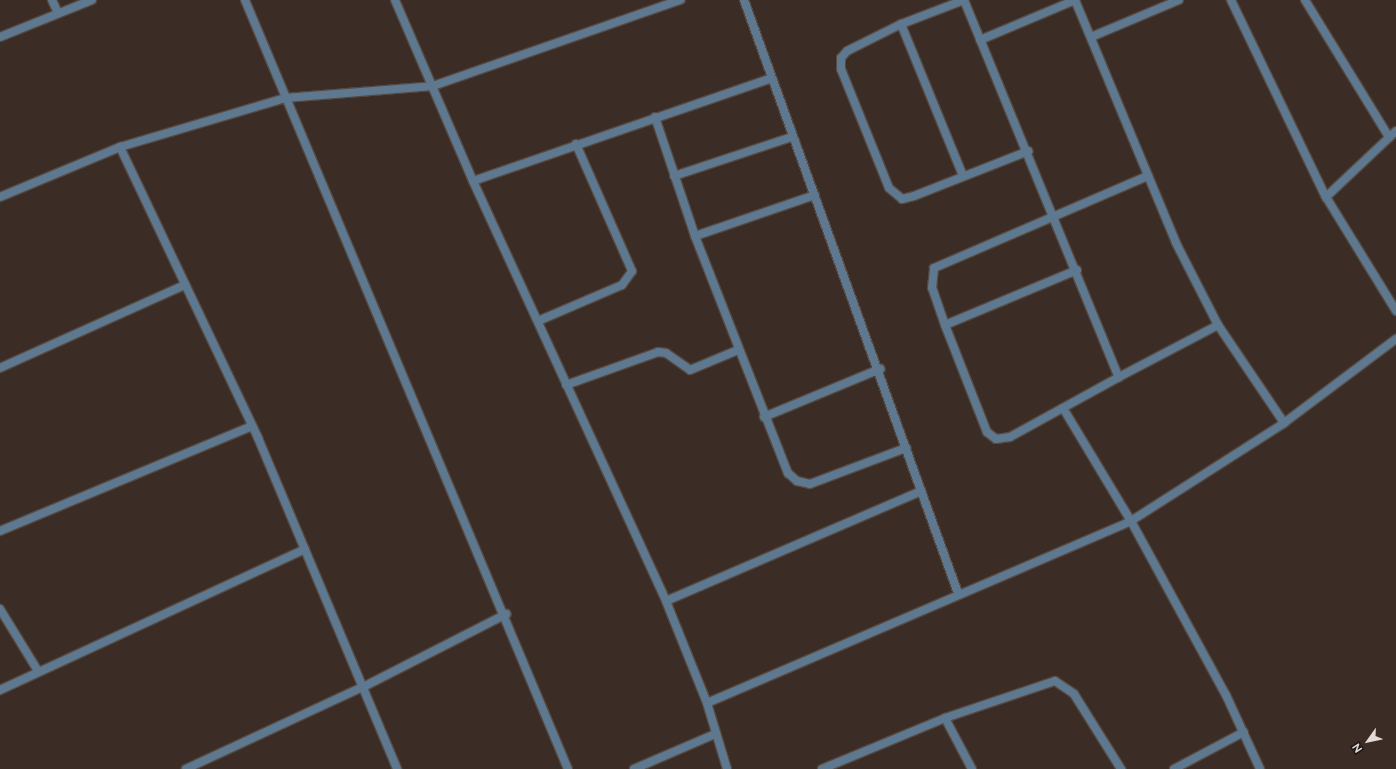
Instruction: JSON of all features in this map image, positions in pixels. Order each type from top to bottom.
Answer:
[{"type":"street","points":[[52,0],[58,13]]},
{"type":"street","points":[[0,37],[92,0]]},
{"type":"street","points":[[246,0],[285,98],[506,614],[565,768]]},
{"type":"street","points":[[395,0],[473,181],[666,601],[707,704],[727,769]]},
{"type":"street","points":[[0,197],[120,147],[285,98],[433,86],[680,0]]},
{"type":"street","points":[[744,0],[792,137],[880,369],[906,448],[958,593]]},
{"type":"street","points":[[1028,151],[902,199],[888,188],[841,69],[841,58],[847,51],[901,24],[964,0],[1056,215],[1119,377]]},
{"type":"street","points":[[980,40],[1075,0],[1176,243],[1218,325],[1284,423]]},
{"type":"street","points":[[1091,37],[1179,0]]},
{"type":"street","points":[[1231,0],[1326,197],[1396,311]]},
{"type":"street","points":[[1305,0],[1389,137]]},
{"type":"street","points":[[901,24],[963,176]]},
{"type":"street","points":[[473,181],[576,144],[772,78]]},
{"type":"street","points":[[655,117],[695,236],[764,417],[788,473],[797,481],[810,484],[906,448]]},
{"type":"street","points":[[1326,197],[1396,131]]},
{"type":"street","points":[[674,176],[792,137]]},
{"type":"street","points":[[538,321],[622,285],[632,271],[576,144]]},
{"type":"street","points":[[120,147],[252,426],[397,769]]},
{"type":"street","points":[[1148,176],[934,268],[932,288],[987,432],[996,439],[1010,437],[1218,325]]},
{"type":"street","points":[[695,236],[815,195]]},
{"type":"street","points":[[945,325],[1077,270]]},
{"type":"street","points":[[0,368],[185,285]]},
{"type":"street","points":[[707,704],[958,593],[1131,521],[1284,423],[1396,339]]},
{"type":"street","points":[[566,386],[658,352],[690,370],[738,350]]},
{"type":"street","points":[[764,417],[880,369]]},
{"type":"street","points":[[1063,408],[1131,521],[1244,732],[1260,769]]},
{"type":"street","points":[[0,531],[252,426]]},
{"type":"street","points":[[666,601],[921,491]]},
{"type":"street","points":[[0,690],[38,671],[305,549]]},
{"type":"street","points":[[0,609],[38,671]]},
{"type":"street","points":[[186,769],[363,687],[506,614]]},
{"type":"street","points":[[822,769],[945,718],[1055,681],[1074,694],[1121,769]]},
{"type":"street","points":[[945,718],[972,769]]},
{"type":"street","points":[[1174,769],[1244,732]]},
{"type":"street","points":[[634,769],[715,734]]}]
